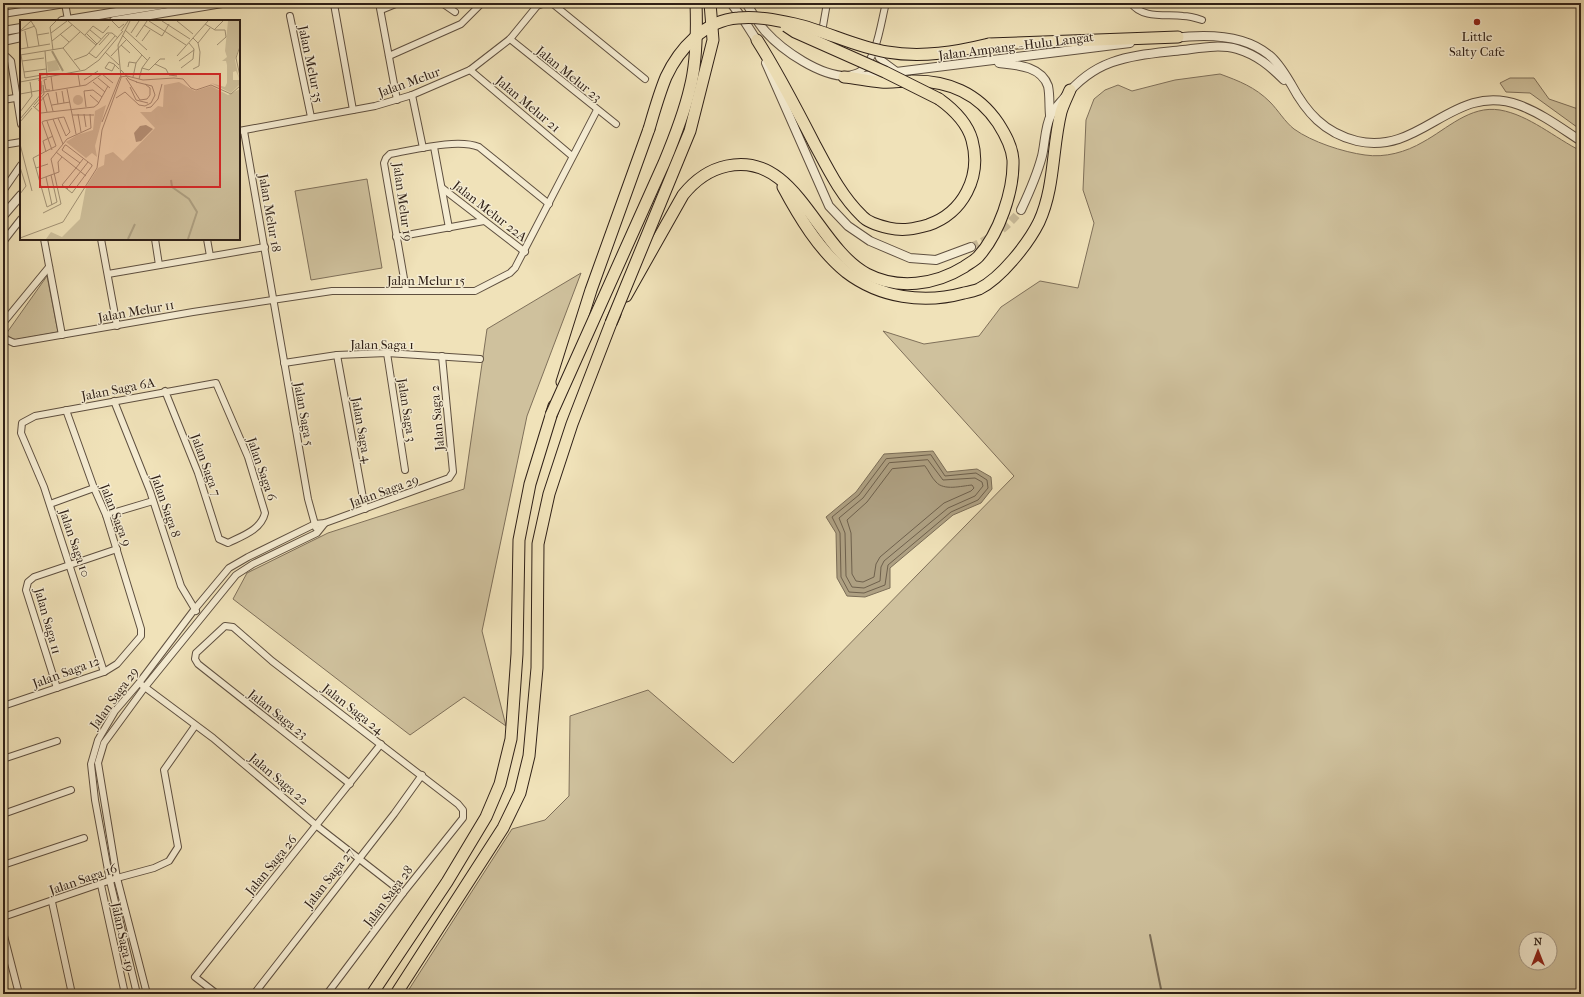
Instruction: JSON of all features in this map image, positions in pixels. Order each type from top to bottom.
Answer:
[{"type":"highway","points":[[551,415],[664,164],[679,127],[691,87],[697,39],[696,3]]},
{"type":"highway","points":[[396,994],[504,828],[520,792],[529,756],[537,668],[538,544],[549,494],[572,424],[611,323],[690,131],[713,40],[710,3]]},
{"type":"highway","points":[[372,994],[447,882],[486,816],[500,784],[511,739],[517,654],[520,540],[530,484],[591,290],[666,77],[676,59],[686,46],[701,32],[718,23],[736,18],[749,17],[764,18],[795,24],[861,46],[908,55],[960,51],[989,44],[1178,37]]},
{"type":"highway","points":[[757,40],[776,69],[839,188],[863,218],[881,226],[900,230],[915,229],[933,223],[956,210],[964,198],[971,182],[973,170],[972,140],[964,123],[952,108],[938,99],[885,72],[795,32],[780,22]]},
{"type":"highway","points":[[611,323],[683,195],[693,183],[706,173],[731,165],[750,164],[778,177],[803,202],[840,253],[867,274],[894,283],[923,284],[954,273],[977,258],[991,238],[1012,187],[1013,159],[1007,137],[989,109],[966,91],[939,83],[913,81],[881,82],[844,76]]},
{"type":"highway","points":[[778,177],[794,207],[821,246],[846,272],[873,288],[909,298],[934,299],[979,289],[1002,271],[1019,251],[1038,223],[1047,203],[1061,111],[1070,90]]},
{"type":"street","points":[[3,14],[65,4],[65,20],[171,3]]},
{"type":"street","points":[[119,20],[196,5],[222,3]]},
{"type":"street","points":[[379,3],[397,100]]},
{"type":"street","points":[[381,10],[398,3]]},
{"type":"street","points":[[442,3],[456,12]]},
{"type":"street","points":[[389,56],[461,24],[482,3]]},
{"type":"street","points":[[545,3],[553,4],[645,79]]},
{"type":"street","name":"Jalan Melur","points":[[242,131],[353,110],[412,95],[470,70],[510,39],[538,6],[545,3]]},
{"type":"street","points":[[731,3],[757,40],[829,206],[848,226],[870,241],[910,258],[936,260],[971,247]]},
{"type":"street","name":"Jalan Ampang - Hulu Langat","points":[[746,3],[765,32],[786,50],[813,67],[844,76],[900,73],[1050,52],[1178,37],[1222,37],[1238,40],[1254,46],[1269,55],[1280,66],[1304,107],[1324,127],[1339,135],[1371,143],[1396,141],[1420,130],[1455,109],[1473,103],[1502,101],[1518,104],[1538,114],[1581,141]]},
{"type":"street","points":[[823,26],[827,3]]},
{"type":"street","points":[[844,76],[861,71],[870,60],[886,3]]},
{"type":"street","points":[[1131,3],[1135,9],[1155,15],[1185,16],[1202,20]]},
{"type":"street","points":[[334,4],[353,110]]},
{"type":"street","name":"Jalan Melur 35","points":[[290,16],[311,117]]},
{"type":"street","points":[[3,31],[20,28]]},
{"type":"street","points":[[3,41],[20,38]]},
{"type":"street","name":"Jalan Melur 23","points":[[510,39],[596,110],[616,124]]},
{"type":"street","points":[[875,46],[879,58],[888,66],[900,73]]},
{"type":"street","name":"Jalan Ampang - Hulu Langat","points":[[1021,210],[1030,191],[1042,157],[1050,115],[1070,90],[1083,78],[1102,65],[1131,56],[1214,47],[1235,48],[1253,55],[1270,66],[1295,91]]},
{"type":"street","points":[[5,57],[11,61],[19,97],[20,110]]},
{"type":"street","points":[[986,62],[1023,65],[1039,73],[1048,86],[1050,115]]},
{"type":"street","name":"Jalan Melur 21","points":[[470,70],[572,156]]},
{"type":"street","points":[[412,95],[423,148]]},
{"type":"street","points":[[3,100],[19,97]]},
{"type":"street","name":"Jalan Melur 15","points":[[274,299],[332,291],[475,291],[510,273],[516,268],[525,252],[596,110]]},
{"type":"street","name":"Jalan Melur 18","points":[[242,131],[274,299]]},
{"type":"street","points":[[3,145],[20,142]]},
{"type":"street","name":"Jalan Melur 19","points":[[406,290],[384,163],[390,154],[423,148],[470,144],[479,148],[549,204]]},
{"type":"street","points":[[434,147],[449,228]]},
{"type":"street","points":[[3,191],[20,166]]},
{"type":"street","name":"Jalan Melur 22A","points":[[442,188],[525,252]]},
{"type":"street","points":[[3,216],[20,196]]},
{"type":"street","points":[[3,242],[20,221]]},
{"type":"street","points":[[396,237],[484,221]]},
{"type":"street","points":[[44,240],[62,335]]},
{"type":"street","points":[[101,240],[117,326]]},
{"type":"street","points":[[155,240],[159,265]]},
{"type":"street","points":[[207,240],[210,256]]},
{"type":"street","points":[[108,274],[265,247]]},
{"type":"street","points":[[3,323],[49,267]]},
{"type":"street","name":"Jalan Melur 11","points":[[3,338],[14,343],[274,299]]},
{"type":"street","name":"Jalan Saga 5","points":[[274,299],[308,499],[317,533]]},
{"type":"street","name":"Jalan Saga 1","points":[[284,363],[337,355],[387,353],[480,358]]},
{"type":"street","name":"Jalan Saga 3","points":[[387,353],[405,470]]},
{"type":"street","name":"Jalan Saga 4","points":[[337,355],[365,509]]},
{"type":"street","name":"Jalan Saga 2","points":[[442,356],[453,472],[449,478]]},
{"type":"street","name":"Jalan Saga 6A","points":[[22,424],[35,416],[165,391],[211,383],[216,383],[219,387]]},
{"type":"street","name":"Jalan Saga 6","points":[[219,387],[248,458],[265,513],[259,526],[228,543]]},
{"type":"street","name":"Jalan Saga 7","points":[[165,391],[198,474],[219,539],[228,543]]},
{"type":"street","name":"Jalan Saga 8","points":[[114,401],[150,491],[181,586],[194,610],[202,615]]},
{"type":"street","name":"Jalan Saga 9","points":[[66,410],[94,488],[106,515],[141,629]]},
{"type":"street","name":"Jalan Saga 10","points":[[22,424],[21,432],[50,504],[71,564],[104,672]]},
{"type":"street","name":"Jalan Saga 29","points":[[137,994],[110,881],[95,800],[91,764],[98,740],[115,711],[139,684],[194,610],[230,568],[248,557],[315,524],[325,523],[449,478]]},
{"type":"street","points":[[50,504],[94,488]]},
{"type":"street","points":[[106,515],[153,501]]},
{"type":"street","name":"Jalan Saga 29","points":[[147,994],[117,878],[98,763],[104,743],[145,687],[236,575],[253,564],[317,533],[325,523]]},
{"type":"street","points":[[71,564],[117,549]]},
{"type":"street","name":"Jalan Saga 11","points":[[57,688],[26,590],[28,582],[34,577],[71,564]]},
{"type":"street","name":"Jalan Saga 23","points":[[228,625],[224,626],[196,653],[195,659],[198,664],[350,784]]},
{"type":"street","name":"Jalan Saga 24","points":[[228,625],[422,775],[458,804],[463,810]]},
{"type":"street","name":"Jalan Saga 12","points":[[3,706],[104,672],[117,664],[138,641],[141,629]]},
{"type":"street","name":"Jalan Saga 22","points":[[139,684],[145,687],[257,774],[317,826],[403,893]]},
{"type":"street","name":"Jalan Saga 16","points":[[3,917],[52,902],[117,878],[154,868],[169,861],[178,847],[164,770],[195,726]]},
{"type":"street","points":[[3,759],[57,741]]},
{"type":"street","name":"Jalan Saga 26","points":[[217,994],[195,977],[381,744]]},
{"type":"street","name":"Jalan Saga 27","points":[[254,994],[422,775]]},
{"type":"street","points":[[3,814],[72,790]]},
{"type":"street","name":"Jalan Saga 28","points":[[327,994],[403,893],[463,818],[463,810]]},
{"type":"street","points":[[3,865],[84,838]]},
{"type":"street","name":"Jalan Saga 19","points":[[101,885],[124,994]]},
{"type":"street","points":[[52,902],[72,994]]},
{"type":"street","points":[[3,932],[19,994]]},
{"type":"shaded area","points":[[1220,74],[1253,88],[1273,105],[1291,126],[1301,134],[1328,146],[1356,154],[1380,156],[1410,149],[1459,119],[1469,114],[1489,109],[1511,113],[1532,122],[1581,151],[1581,994],[406,994],[512,829],[545,820],[569,796],[570,716],[648,690],[733,763],[1014,476],[883,331],[924,344],[979,336],[1001,307],[1040,281],[1078,288],[1094,223],[1083,190],[1086,120],[1094,99],[1105,90],[1118,85],[1132,91],[1175,80]]},
{"type":"shaded area","points":[[1510,78],[1534,78],[1549,99],[1581,110],[1581,130],[1530,93],[1506,92],[1500,83]]},
{"type":"shaded area","points":[[367,179],[382,268],[311,280],[295,191]]},
{"type":"shaded area","points":[[581,273],[527,416],[482,631],[506,726],[464,697],[410,735],[233,599],[247,573],[328,533],[464,489],[487,329]]},
{"type":"shaded area","points":[[47,276],[58,332],[14,340],[6,334]]},
{"type":"water","points":[[933,451],[947,472],[977,469],[991,477],[992,489],[981,503],[953,515],[890,568],[890,588],[865,597],[847,596],[837,578],[836,533],[826,517],[856,492],[884,454]]},
{"type":"waterway","points":[[1150,935],[1162,994]]},
{"type":"tunnel","points":[[971,247],[999,232],[1021,210]]},
{"type":"place","name":"Little Salty Cafe","points":[[1477,22]]}]
